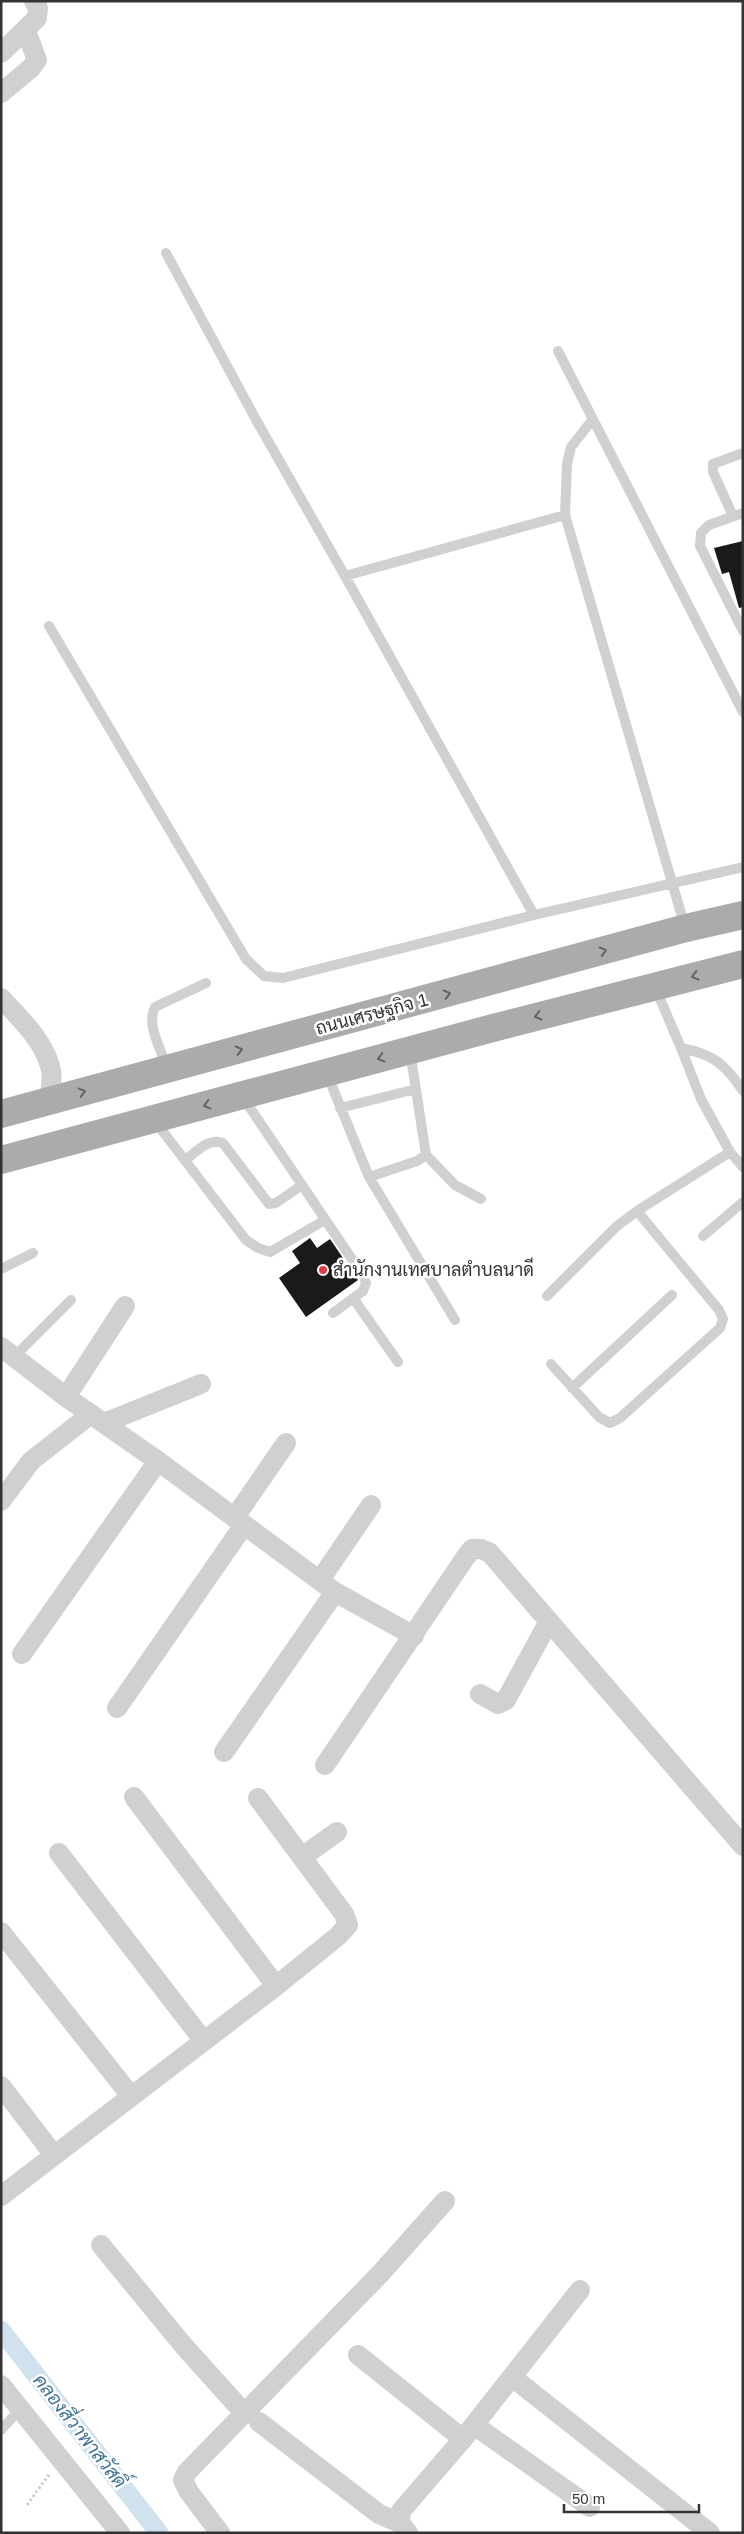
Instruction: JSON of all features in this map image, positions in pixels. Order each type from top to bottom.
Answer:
[{"type":"main road","name":"ถนนเศรษฐกิจ 1","points":[[1,1114],[686,928],[743,915]]},
{"type":"main road","points":[[1,1160],[410,1050],[743,964]]},
{"type":"street","points":[[1,54],[37,18],[38,8],[34,1]]},
{"type":"street","points":[[1,93],[32,68],[37,60],[26,31]]},
{"type":"street","points":[[1,998],[22,1020],[44,1050],[51,1072],[49,1101]]},
{"type":"street","points":[[66,1397],[125,1306]]},
{"type":"street","points":[[8,1352],[66,1397],[158,1461],[327,1586],[414,1636]]},
{"type":"street","points":[[1,1501],[31,1461],[97,1419],[201,1384]]},
{"type":"street","points":[[117,1708],[239,1521],[286,1443]]},
{"type":"street","points":[[22,1654],[158,1461]]},
{"type":"street","points":[[224,1752],[327,1586],[371,1505]]},
{"type":"street","points":[[326,1765],[472,1549],[481,1549],[490,1553],[743,1846]]},
{"type":"street","points":[[480,1694],[498,1704],[506,1700],[549,1621]]},
{"type":"street","points":[[134,1797],[276,1986]]},
{"type":"street","points":[[1,2196],[276,1986],[338,1936],[348,1925],[344,1914],[258,1798]]},
{"type":"street","points":[[302,1857],[338,1832]]},
{"type":"street","points":[[59,1853],[203,2040]]},
{"type":"street","points":[[1,1932],[131,2096]]},
{"type":"street","points":[[1,2086],[54,2155]]},
{"type":"street","points":[[220,2533],[189,2492],[183,2480],[187,2472],[252,2418],[445,2201]]},
{"type":"street","points":[[101,2245],[184,2345],[252,2418],[379,2514],[404,2528]]},
{"type":"street","points":[[404,2528],[401,2512],[469,2432],[580,2290]]},
{"type":"street","points":[[358,2355],[469,2432],[590,2508]]},
{"type":"street","points":[[512,2377],[710,2533]]},
{"type":"street","points":[[1,2385],[120,2533]]},
{"type":"lane","points":[[166,253],[255,418],[534,915]]},
{"type":"lane","points":[[558,351],[743,712]]},
{"type":"lane","points":[[593,419],[571,447],[567,464],[565,515],[686,928]]},
{"type":"lane","points":[[741,625],[700,546],[701,532],[709,525],[738,515],[713,472],[713,464],[743,453]]},
{"type":"lane","points":[[345,576],[565,515]]},
{"type":"lane","points":[[49,626],[246,959],[264,976],[283,978],[534,915],[743,867]]},
{"type":"lane","points":[[168,1069],[152,1023],[152,1014],[155,1007],[206,983]]},
{"type":"lane","points":[[655,986],[701,1099],[730,1152],[743,1167]]},
{"type":"lane","points":[[681,1048],[711,1055],[731,1074],[743,1092]]},
{"type":"lane","points":[[410,1050],[426,1155],[455,1185],[481,1198]]},
{"type":"lane","points":[[326,1073],[369,1177],[455,1320]]},
{"type":"lane","points":[[340,1108],[416,1088]]},
{"type":"lane","points":[[242,1096],[366,1283],[363,1291],[333,1313]]},
{"type":"lane","points":[[154,1119],[246,1240],[258,1248],[270,1252],[325,1220]]},
{"type":"lane","points":[[185,1160],[210,1142],[222,1143],[269,1204],[276,1203],[302,1185]]},
{"type":"lane","points":[[547,1296],[617,1226],[637,1211],[730,1152]]},
{"type":"lane","points":[[369,1177],[417,1161],[426,1155]]},
{"type":"lane","points":[[703,1236],[743,1202]]},
{"type":"lane","points":[[551,1364],[599,1418],[610,1423],[620,1418],[720,1328],[723,1319],[718,1310],[637,1211]]},
{"type":"lane","points":[[1,1269],[33,1253]]},
{"type":"lane","points":[[572,1388],[672,1295]]},
{"type":"lane","points":[[353,1298],[398,1362]]},
{"type":"lane","points":[[8,1352],[71,1300]]},
{"type":"lane","points":[[1,1480],[22,1471]]},
{"type":"lane","points":[[1,2430],[20,2409]]},
{"type":"path","points":[[26,2505],[60,2459]]},
{"type":"building","points":[[743,541],[743,607],[739,608],[729,572],[722,574],[714,548]]},
{"type":"building","name":"สำนักงานเทศบาลตำบลนาดี","points":[[310,1238],[317,1248],[330,1239],[358,1280],[306,1317],[279,1278],[300,1263],[292,1251]]},
{"type":"waterway","name":"คลองสี่วาพาสวัสดิ์","points":[[1,2330],[159,2533]]},
{"type":"place","name":"สำนักงานเทศบาลตำบลนาดี","points":[[323,1270]]}]
